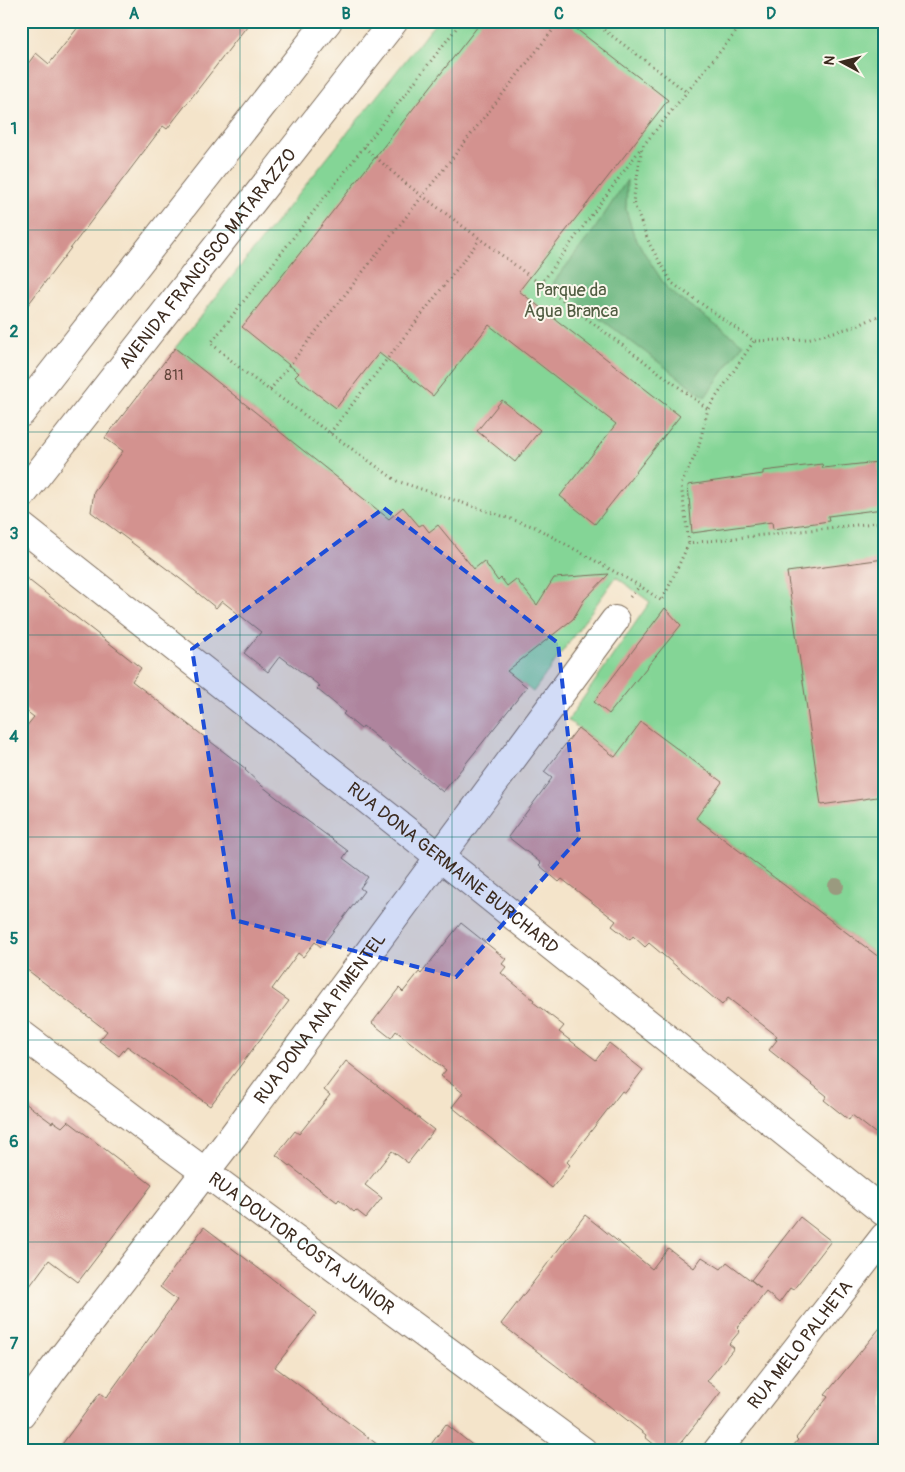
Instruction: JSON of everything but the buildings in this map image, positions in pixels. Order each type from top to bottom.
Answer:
[{"type":"street","points":[[21,413],[328,21]]},
{"type":"street","name":"AVENIDA FRANCISCO MATARAZZO","points":[[21,496],[394,21]]},
{"type":"street","name":"RUA DONA GERMAINE BURCHARD","points":[[21,526],[440,857],[884,1212]]},
{"type":"street","name":"RUA DONA ANA PIMENTEL","points":[[21,1414],[205,1172],[615,620]]},
{"type":"street","name":"RUA DOUTOR COSTA JUNIOR","points":[[21,1034],[583,1451]]},
{"type":"street","name":"RUA MELO PALHETA","points":[[717,1451],[884,1237]]},
{"type":"path","points":[[462,21],[211,343],[247,374],[397,481],[535,527],[640,586],[662,601],[689,542],[681,485],[698,450],[708,409],[754,341]]},
{"type":"path","points":[[270,390],[560,21]]},
{"type":"path","points":[[592,21],[687,92]]},
{"type":"path","points":[[541,284],[642,147],[745,21]]},
{"type":"path","points":[[364,147],[422,196],[708,409]]},
{"type":"path","points":[[642,147],[633,202],[650,245],[672,282],[754,341],[807,339],[857,326],[884,313]]},
{"type":"path","points":[[330,433],[480,239]]},
{"type":"path","points":[[689,542],[884,522]]},
{"type":"highlighted area","points":[[384,508],[558,643],[579,838],[456,977],[234,920],[192,649]]},
{"type":"green space","name":"Parque da Água Branca","points":[[437,21],[884,21],[884,961],[568,720],[650,602],[616,577],[533,692],[338,536],[366,501],[175,348]]},
{"type":"green space","points":[[627,180],[626,210],[633,232],[668,290],[743,344],[705,397],[553,283],[594,230]]}]
